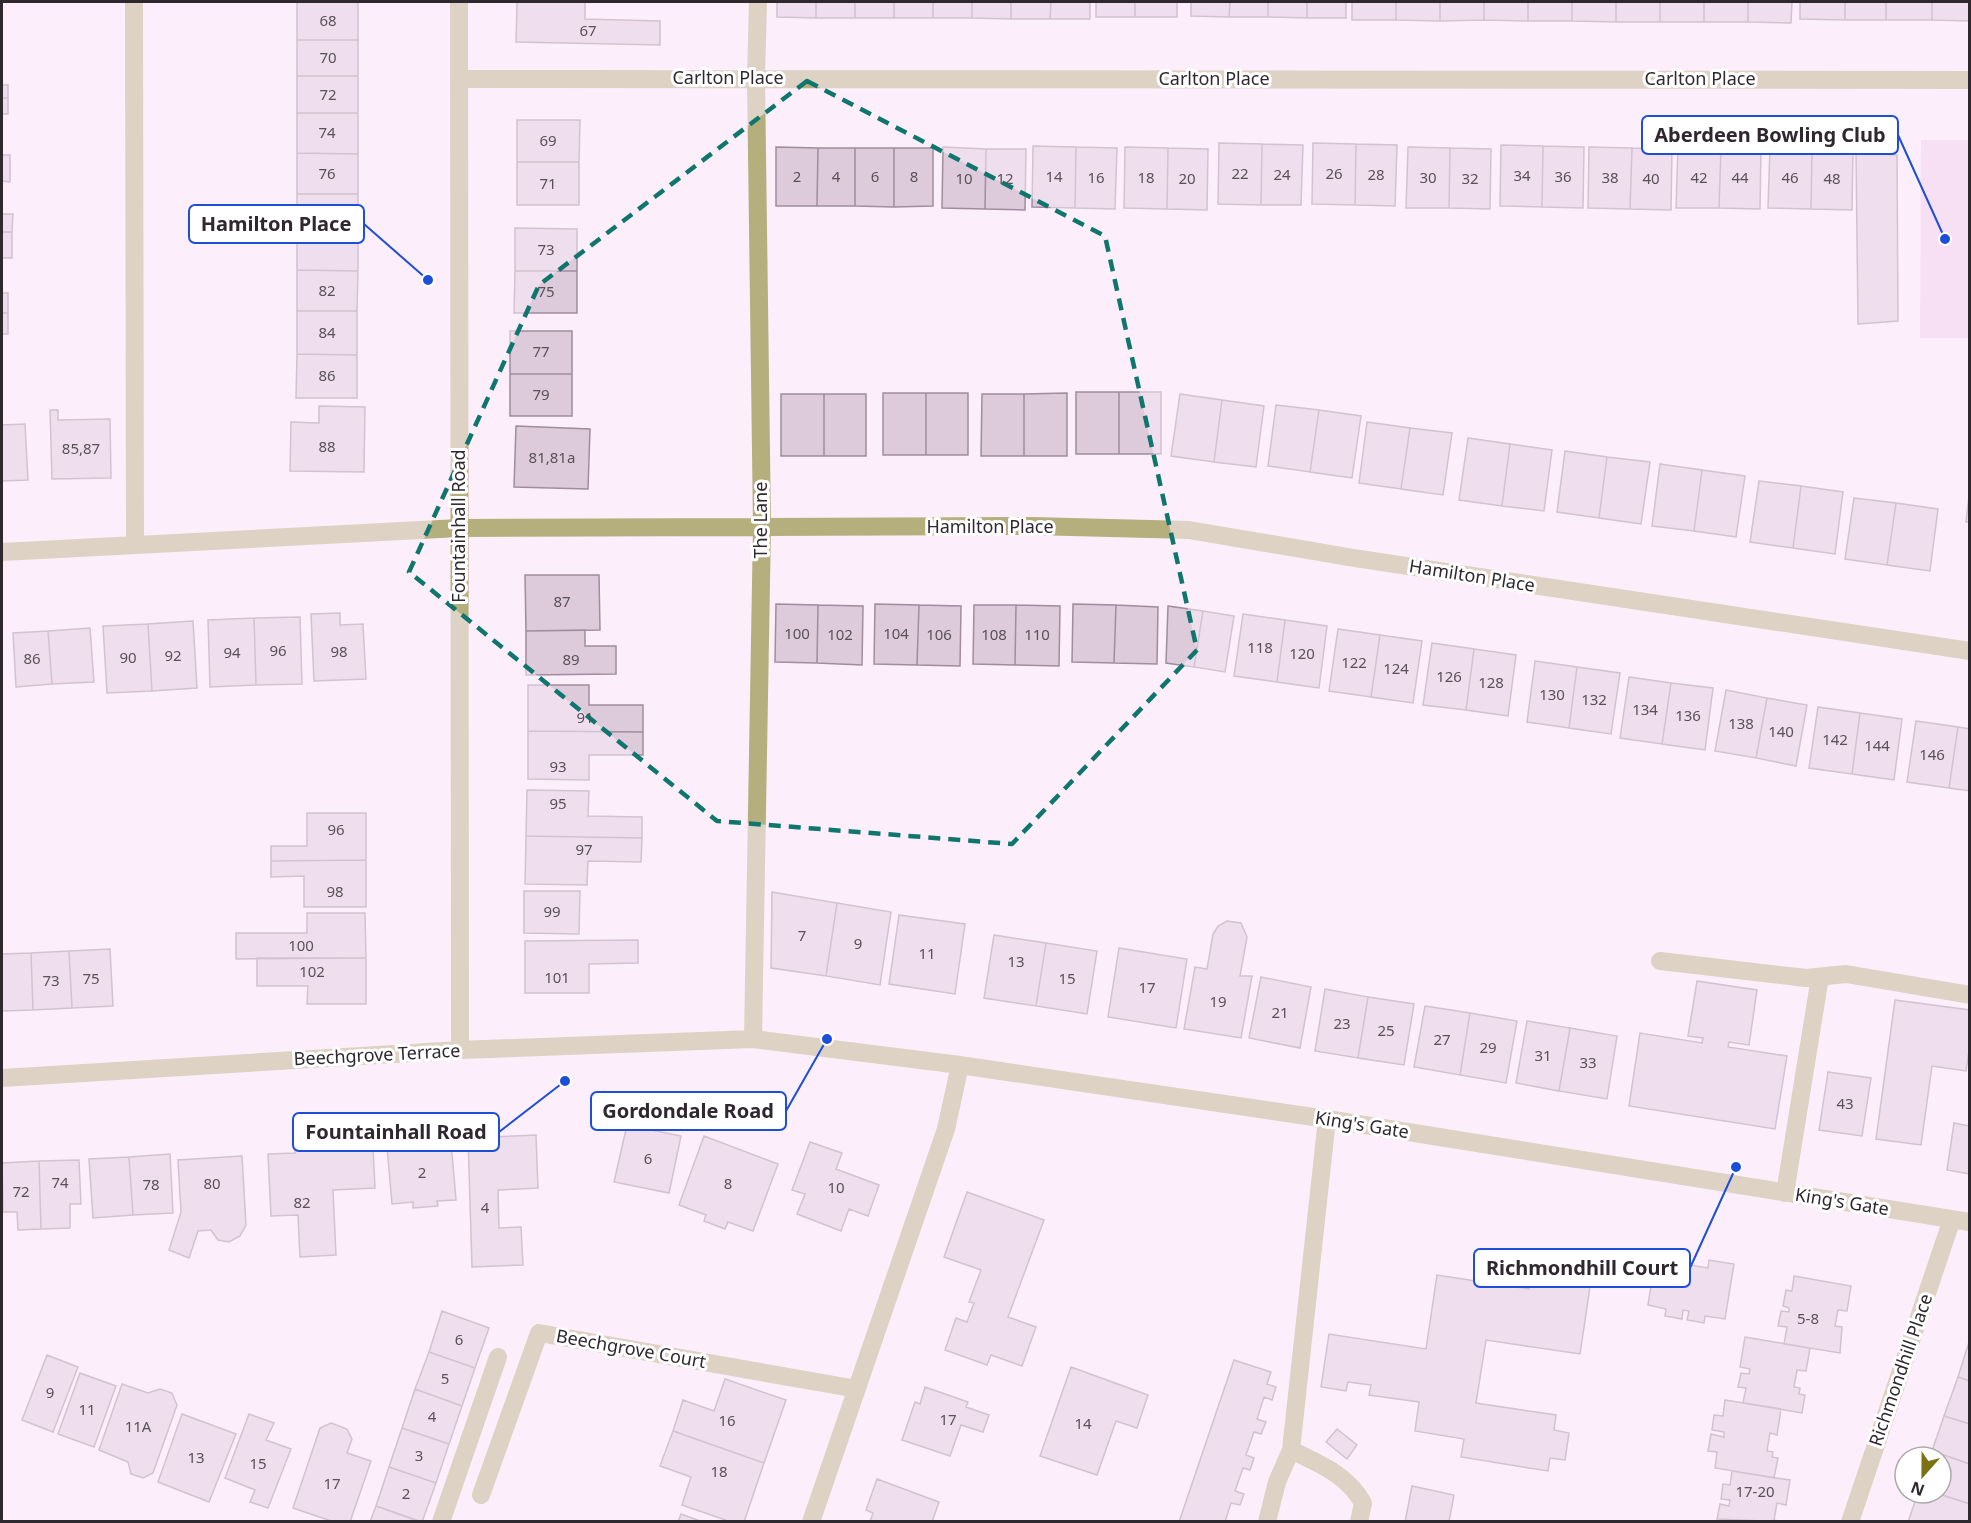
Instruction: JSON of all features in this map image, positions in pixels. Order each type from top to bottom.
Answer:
[{"type":"street","points":[[134,2],[135,544]]},
{"type":"street","name":"Fountainhall Road","points":[[459,2],[460,1050]]},
{"type":"street","name":"The Lane","points":[[753,1039],[762,526],[756,78],[758,2]]},
{"type":"street","name":"Carlton Place","points":[[459,79],[1970,80]]},
{"type":"street","name":"Hamilton Place","points":[[2,552],[459,528],[1032,526],[1189,530],[1354,558],[1970,651]]},
{"type":"street","points":[[1660,961],[1806,978],[1846,974],[1970,995]]},
{"type":"street","points":[[1785,1193],[1820,977]]},
{"type":"street","name":"Beechgrove Terrace","points":[[2,1077],[460,1050],[753,1039]]},
{"type":"street","name":"King's Gate","points":[[753,1039],[960,1065],[1327,1119],[1961,1220]]},
{"type":"street","points":[[812,1521],[946,1129],[960,1065]]},
{"type":"street","points":[[1267,1521],[1277,1482],[1291,1450],[1327,1119]]},
{"type":"street","name":"Richmondhill Place","points":[[1850,1521],[1961,1220]]},
{"type":"street","name":"Beechgrove Court","points":[[481,1495],[539,1332],[857,1389]]},
{"type":"street","points":[[441,1521],[498,1357]]},
{"type":"street","points":[[1291,1450],[1341,1476],[1354,1487],[1363,1503],[1359,1521]]},
{"type":"highlighted area","points":[[807,81],[1105,236],[1197,650],[1012,844],[717,821],[409,572],[539,285]]},
{"type":"shaded area","points":[[1921,140],[1969,140],[1969,338],[1920,338]]},
{"type":"building","points":[[297,2],[358,2],[358,40],[297,40]]},
{"type":"building","points":[[517,2],[585,2],[585,19],[660,21],[660,45],[516,42]]},
{"type":"building","points":[[777,2],[816,2],[816,18],[777,17]]},
{"type":"building","points":[[816,2],[855,2],[855,18],[816,18]]},
{"type":"building","points":[[855,2],[894,2],[894,18],[855,18]]},
{"type":"building","points":[[894,2],[933,2],[933,18],[894,18]]},
{"type":"building","points":[[933,2],[972,2],[972,18],[933,18]]},
{"type":"building","points":[[972,2],[1011,2],[1011,19],[972,18]]},
{"type":"building","points":[[1011,2],[1051,2],[1050,19],[1011,19]]},
{"type":"building","points":[[1051,2],[1090,2],[1090,19],[1050,19]]},
{"type":"building","points":[[1096,2],[1135,2],[1135,17],[1096,17]]},
{"type":"building","points":[[1135,2],[1177,2],[1177,17],[1135,17]]},
{"type":"building","points":[[1191,2],[1230,2],[1229,17],[1191,16]]},
{"type":"building","points":[[1230,2],[1268,2],[1268,17],[1229,17]]},
{"type":"building","points":[[1268,2],[1307,2],[1307,18],[1268,17]]},
{"type":"building","points":[[1307,2],[1346,2],[1346,18],[1307,18]]},
{"type":"building","points":[[1352,2],[1396,2],[1396,20],[1352,20]]},
{"type":"building","points":[[1396,2],[1440,2],[1440,21],[1396,20]]},
{"type":"building","points":[[1440,2],[1484,2],[1484,20],[1440,21]]},
{"type":"building","points":[[1484,2],[1528,2],[1528,21],[1484,20]]},
{"type":"building","points":[[1528,2],[1572,2],[1572,21],[1528,21]]},
{"type":"building","points":[[1572,2],[1616,2],[1616,22],[1572,21]]},
{"type":"building","points":[[1616,2],[1660,2],[1660,22],[1616,22]]},
{"type":"building","points":[[1660,2],[1704,2],[1704,22],[1660,22]]},
{"type":"building","points":[[1704,2],[1748,2],[1748,22],[1704,22]]},
{"type":"building","points":[[1748,2],[1792,2],[1791,23],[1748,22]]},
{"type":"building","points":[[1800,2],[1845,2],[1845,20],[1800,19]]},
{"type":"building","points":[[1845,2],[1886,2],[1886,20],[1845,20]]},
{"type":"building","points":[[1886,2],[1932,2],[1932,20],[1886,20]]},
{"type":"building","points":[[1932,2],[1970,2],[1970,21],[1932,20]]},
{"type":"building","points":[[297,40],[358,40],[358,76],[297,76]]},
{"type":"building","points":[[297,76],[358,76],[358,113],[297,113]]},
{"type":"building","points":[[2,85],[8,85],[8,98],[2,98]]},
{"type":"building","points":[[2,98],[8,98],[8,114],[2,114]]},
{"type":"building","points":[[297,113],[358,113],[358,154],[297,153]]},
{"type":"building","points":[[517,120],[580,120],[579,162],[517,162]]},
{"type":"building","points":[[1219,143],[1262,144],[1261,205],[1218,204]]},
{"type":"building","points":[[1313,143],[1356,144],[1355,205],[1312,204]]},
{"type":"building","points":[[1262,144],[1303,145],[1301,205],[1261,205]]},
{"type":"building","points":[[1356,144],[1397,145],[1395,206],[1355,205]]},
{"type":"building","points":[[1501,145],[1543,146],[1542,207],[1500,206]]},
{"type":"building","points":[[1033,146],[1076,147],[1075,208],[1032,207]]},
{"type":"building","points":[[1543,146],[1584,147],[1583,208],[1542,207]]},
{"type":"building","points":[[776,147],[818,148],[817,206],[776,206]]},
{"type":"building","points":[[943,147],[986,149],[985,209],[942,208]]},
{"type":"building","points":[[1076,147],[1117,148],[1115,209],[1075,208]]},
{"type":"building","points":[[1125,147],[1168,148],[1167,209],[1124,208]]},
{"type":"building","points":[[1408,147],[1450,148],[1449,208],[1406,208]]},
{"type":"building","points":[[1589,147],[1632,148],[1630,209],[1588,208]]},
{"type":"building","points":[[1678,147],[1721,147],[1719,208],[1676,208]]},
{"type":"building","points":[[1721,147],[1761,148],[1760,209],[1719,208]]},
{"type":"building","points":[[1770,147],[1812,148],[1811,209],[1768,208]]},
{"type":"building","points":[[818,148],[855,148],[855,206],[817,206]]},
{"type":"building","points":[[855,148],[894,148],[894,207],[855,206]]},
{"type":"building","points":[[894,148],[933,148],[933,206],[894,207]]},
{"type":"building","points":[[1168,148],[1208,149],[1207,210],[1167,209]]},
{"type":"building","points":[[1450,148],[1491,149],[1490,209],[1449,208]]},
{"type":"building","points":[[1632,148],[1672,149],[1671,210],[1630,209]]},
{"type":"building","points":[[1812,148],[1853,149],[1852,210],[1811,209]]},
{"type":"building","points":[[986,149],[1026,149],[1025,210],[985,209]]},
{"type":"building","points":[[1856,152],[1897,155],[1898,321],[1858,324]]},
{"type":"building","points":[[297,153],[358,154],[358,194],[297,194]]},
{"type":"building","points":[[2,155],[10,155],[10,182],[2,181]]},
{"type":"building","points":[[517,162],[579,162],[579,205],[517,205]]},
{"type":"building","points":[[297,194],[358,194],[358,234],[297,234]]},
{"type":"building","points":[[2,214],[13,214],[12,232],[2,232]]},
{"type":"building","points":[[515,228],[577,229],[577,271],[515,271]]},
{"type":"building","points":[[2,232],[12,232],[12,258],[2,258]]},
{"type":"building","points":[[297,234],[358,234],[358,271],[297,270]]},
{"type":"building","points":[[297,270],[358,271],[357,311],[297,311]]},
{"type":"building","points":[[515,271],[577,271],[577,313],[514,313]]},
{"type":"building","points":[[2,293],[8,293],[8,313],[2,313]]},
{"type":"building","points":[[297,311],[357,311],[357,355],[297,354]]},
{"type":"building","points":[[2,313],[8,313],[8,334],[2,334]]},
{"type":"building","points":[[510,331],[572,331],[572,374],[510,374]]},
{"type":"building","points":[[297,354],[357,355],[357,398],[296,398]]},
{"type":"building","points":[[510,374],[572,374],[572,416],[510,416]]},
{"type":"building","points":[[1076,392],[1119,392],[1119,454],[1076,454]]},
{"type":"building","points":[[1119,392],[1161,392],[1161,454],[1119,454]]},
{"type":"building","points":[[883,393],[926,393],[926,455],[883,455]]},
{"type":"building","points":[[926,393],[968,393],[968,455],[926,455]]},
{"type":"building","points":[[1067,393],[1067,456],[1024,456],[1024,394]]},
{"type":"building","points":[[781,394],[824,394],[824,456],[781,456]]},
{"type":"building","points":[[824,394],[866,394],[866,456],[824,456]]},
{"type":"building","points":[[982,394],[1024,394],[1024,456],[981,456]]},
{"type":"building","points":[[1180,394],[1222,400],[1214,462],[1171,456]]},
{"type":"building","points":[[1222,400],[1264,406],[1256,467],[1214,462]]},
{"type":"building","points":[[1276,405],[1319,410],[1310,472],[1268,466]]},
{"type":"building","points":[[319,406],[365,407],[364,472],[290,471],[291,422],[319,423]]},
{"type":"building","points":[[50,410],[58,410],[58,420],[110,419],[111,478],[52,479]]},
{"type":"building","points":[[1319,410],[1361,416],[1352,478],[1310,472]]},
{"type":"building","points":[[1367,422],[1410,428],[1401,489],[1359,483]]},
{"type":"building","points":[[25,424],[28,480],[2,481],[2,425]]},
{"type":"building","points":[[516,426],[590,429],[588,489],[514,487]]},
{"type":"building","points":[[1410,428],[1452,433],[1443,495],[1401,489]]},
{"type":"building","points":[[1468,438],[1510,444],[1502,506],[1459,500]]},
{"type":"building","points":[[1510,444],[1552,450],[1544,511],[1502,506]]},
{"type":"building","points":[[1565,451],[1607,457],[1599,518],[1557,512]]},
{"type":"building","points":[[1607,457],[1650,462],[1641,524],[1599,518]]},
{"type":"building","points":[[1660,464],[1702,470],[1694,531],[1652,526]]},
{"type":"building","points":[[1702,470],[1745,476],[1736,537],[1694,531]]},
{"type":"building","points":[[1759,481],[1801,486],[1793,548],[1750,542]]},
{"type":"building","points":[[1801,486],[1843,492],[1835,554],[1793,548]]},
{"type":"building","points":[[1969,496],[1970,522],[1966,522]]},
{"type":"building","points":[[1854,498],[1896,503],[1887,565],[1845,559]]},
{"type":"building","points":[[1896,503],[1938,509],[1930,571],[1887,565]]},
{"type":"building","points":[[525,575],[599,575],[600,630],[526,631]]},
{"type":"building","points":[[776,604],[818,605],[817,663],[775,662]]},
{"type":"building","points":[[875,604],[919,605],[917,665],[874,664]]},
{"type":"building","points":[[1073,604],[1116,605],[1114,663],[1072,662]]},
{"type":"building","points":[[818,605],[863,606],[862,665],[817,663]]},
{"type":"building","points":[[919,605],[961,606],[960,666],[917,665]]},
{"type":"building","points":[[974,605],[1016,605],[1015,665],[973,664]]},
{"type":"building","points":[[1016,605],[1060,606],[1059,666],[1015,665]]},
{"type":"building","points":[[1116,605],[1158,607],[1157,664],[1114,663]]},
{"type":"building","points":[[1168,606],[1203,611],[1194,667],[1166,663]]},
{"type":"building","points":[[1203,611],[1234,616],[1225,672],[1194,667]]},
{"type":"building","points":[[340,613],[340,625],[363,624],[366,679],[314,681],[311,614]]},
{"type":"building","points":[[1243,614],[1285,620],[1277,682],[1234,676]]},
{"type":"building","points":[[300,617],[302,684],[256,685],[254,618]]},
{"type":"building","points":[[254,618],[256,685],[210,687],[208,620]]},
{"type":"building","points":[[1285,620],[1327,626],[1319,688],[1277,682]]},
{"type":"building","points":[[193,621],[197,688],[152,691],[148,624]]},
{"type":"building","points":[[148,624],[152,691],[107,693],[103,626]]},
{"type":"building","points":[[90,628],[94,682],[52,684],[48,631]]},
{"type":"building","points":[[1338,629],[1380,635],[1371,697],[1329,691]]},
{"type":"building","points":[[585,630],[585,646],[616,646],[616,674],[526,675],[526,631]]},
{"type":"building","points":[[48,631],[52,684],[16,687],[13,633]]},
{"type":"building","points":[[1380,635],[1422,641],[1413,703],[1371,697]]},
{"type":"building","points":[[1432,643],[1474,649],[1466,710],[1423,705]]},
{"type":"building","points":[[1474,649],[1516,655],[1508,716],[1466,710]]},
{"type":"building","points":[[1535,661],[1577,667],[1569,728],[1527,722]]},
{"type":"building","points":[[1577,667],[1620,673],[1611,734],[1569,728]]},
{"type":"building","points":[[1629,677],[1671,683],[1662,744],[1620,738]]},
{"type":"building","points":[[1671,683],[1713,688],[1705,750],[1662,744]]},
{"type":"building","points":[[528,685],[589,685],[589,705],[643,705],[643,732],[528,731]]},
{"type":"building","points":[[1726,690],[1767,698],[1756,758],[1715,751]]},
{"type":"building","points":[[1767,698],[1807,705],[1796,766],[1756,758]]},
{"type":"building","points":[[1818,707],[1860,713],[1852,774],[1809,768]]},
{"type":"building","points":[[1860,713],[1902,719],[1894,780],[1852,774]]},
{"type":"building","points":[[1916,721],[1958,727],[1949,788],[1907,782]]},
{"type":"building","points":[[1958,727],[1970,729],[1970,791],[1949,788]]},
{"type":"building","points":[[528,731],[643,732],[643,755],[589,755],[589,780],[528,779]]},
{"type":"building","points":[[527,790],[589,791],[588,816],[642,817],[642,838],[526,836]]},
{"type":"building","points":[[307,813],[366,813],[366,860],[271,861],[271,846],[307,846]]},
{"type":"building","points":[[526,836],[642,838],[641,862],[588,861],[587,885],[525,884]]},
{"type":"building","points":[[366,860],[366,907],[304,907],[304,876],[271,877],[271,861]]},
{"type":"building","points":[[524,891],[580,891],[579,934],[524,933]]},
{"type":"building","points":[[772,892],[837,903],[826,976],[771,968]]},
{"type":"building","points":[[837,903],[891,912],[880,985],[826,976]]},
{"type":"building","points":[[307,913],[365,913],[366,958],[236,959],[236,933],[307,933]]},
{"type":"building","points":[[899,915],[965,924],[955,994],[889,984]]},
{"type":"building","points":[[1227,921],[1241,923],[1247,937],[1240,976],[1252,976],[1241,1038],[1184,1029],[1195,967],[1207,969],[1213,934],[1218,926]]},
{"type":"building","points":[[994,935],[1046,943],[1036,1006],[984,998]]},
{"type":"building","points":[[638,940],[638,963],[589,964],[589,993],[525,993],[525,941]]},
{"type":"building","points":[[1046,943],[1097,951],[1087,1014],[1036,1006]]},
{"type":"building","points":[[1119,948],[1187,959],[1176,1028],[1108,1017]]},
{"type":"building","points":[[110,949],[113,1006],[72,1008],[69,951]]},
{"type":"building","points":[[69,951],[72,1008],[33,1010],[31,953]]},
{"type":"building","points":[[31,953],[33,1010],[2,1011],[2,954]]},
{"type":"building","points":[[257,958],[366,958],[366,1004],[307,1004],[308,986],[257,986]]},
{"type":"building","points":[[1261,977],[1311,987],[1300,1048],[1249,1038]]},
{"type":"building","points":[[1697,981],[1757,990],[1749,1045],[1729,1042],[1728,1047],[1787,1056],[1775,1129],[1629,1106],[1640,1033],[1702,1043],[1703,1038],[1688,1036]]},
{"type":"building","points":[[1325,989],[1368,997],[1358,1058],[1315,1051]]},
{"type":"building","points":[[1368,997],[1414,1004],[1404,1065],[1358,1058]]},
{"type":"building","points":[[1895,1000],[1970,1010],[1970,1044],[1966,1071],[1932,1066],[1921,1145],[1876,1139]]},
{"type":"building","points":[[1425,1006],[1470,1013],[1460,1075],[1414,1067]]},
{"type":"building","points":[[1470,1013],[1517,1021],[1506,1083],[1460,1075]]},
{"type":"building","points":[[1527,1021],[1570,1028],[1559,1091],[1516,1083]]},
{"type":"building","points":[[1570,1028],[1617,1036],[1607,1099],[1559,1091]]},
{"type":"building","points":[[1828,1072],[1871,1078],[1862,1136],[1819,1130]]},
{"type":"building","points":[[1954,1123],[1970,1126],[1970,1174],[1947,1170]]},
{"type":"building","points":[[627,1125],[681,1136],[669,1193],[614,1182]]},
{"type":"building","points":[[536,1135],[538,1188],[498,1190],[499,1228],[521,1227],[523,1265],[472,1267],[468,1138]]},
{"type":"building","points":[[704,1136],[778,1164],[753,1231],[728,1222],[725,1229],[704,1221],[706,1215],[679,1205]]},
{"type":"building","points":[[451,1142],[456,1200],[437,1201],[438,1206],[413,1208],[413,1202],[392,1204],[387,1147]]},
{"type":"building","points":[[810,1142],[842,1153],[836,1169],[879,1185],[868,1216],[849,1209],[841,1231],[797,1214],[805,1194],[792,1190]]},
{"type":"building","points":[[330,1143],[331,1150],[373,1148],[375,1188],[333,1190],[336,1255],[300,1257],[298,1215],[271,1216],[268,1154],[295,1153],[295,1144]]},
{"type":"building","points":[[170,1154],[173,1213],[133,1215],[129,1157]]},
{"type":"building","points":[[242,1156],[246,1225],[240,1236],[229,1242],[218,1240],[211,1230],[198,1231],[189,1258],[169,1250],[181,1212],[178,1160]]},
{"type":"building","points":[[129,1157],[133,1215],[93,1218],[89,1159]]},
{"type":"building","points":[[79,1160],[81,1204],[70,1204],[70,1228],[41,1229],[39,1161]]},
{"type":"building","points":[[39,1161],[41,1229],[18,1230],[17,1212],[3,1212],[2,1163]]},
{"type":"building","points":[[967,1192],[1044,1220],[1008,1317],[1036,1327],[1022,1366],[991,1355],[987,1365],[945,1350],[956,1318],[967,1322],[974,1303],[969,1302],[981,1270],[944,1257]]},
{"type":"building","points":[[1535,1251],[1594,1260],[1580,1354],[1486,1340],[1476,1403],[1556,1415],[1554,1430],[1569,1433],[1565,1460],[1550,1458],[1548,1471],[1461,1457],[1464,1439],[1415,1431],[1419,1402],[1369,1395],[1371,1385],[1348,1382],[1346,1391],[1321,1387],[1329,1334],[1426,1349],[1437,1275],[1529,1289]]},
{"type":"building","points":[[1656,1254],[1685,1258],[1684,1264],[1708,1268],[1709,1260],[1734,1264],[1725,1319],[1705,1316],[1704,1323],[1687,1320],[1689,1311],[1683,1310],[1682,1319],[1665,1316],[1666,1309],[1648,1305]]},
{"type":"building","points":[[1794,1276],[1851,1286],[1847,1311],[1838,1310],[1835,1326],[1842,1327],[1840,1353],[1784,1344],[1787,1327],[1778,1326],[1781,1311],[1789,1312],[1789,1308],[1783,1306],[1786,1290],[1792,1291]]},
{"type":"building","points":[[442,1311],[489,1328],[475,1368],[429,1352]]},
{"type":"building","points":[[1745,1337],[1810,1348],[1806,1371],[1797,1370],[1794,1387],[1800,1388],[1799,1394],[1805,1395],[1802,1413],[1743,1403],[1746,1388],[1738,1387],[1741,1373],[1749,1374],[1750,1369],[1740,1367]]},
{"type":"building","points":[[1970,1343],[1970,1381],[1958,1377]]},
{"type":"building","points":[[429,1352],[475,1368],[462,1406],[415,1389]]},
{"type":"building","points":[[47,1355],[78,1367],[53,1432],[22,1420]]},
{"type":"building","points":[[1234,1360],[1271,1372],[1267,1384],[1276,1387],[1272,1400],[1264,1397],[1257,1419],[1266,1422],[1261,1434],[1254,1432],[1246,1455],[1254,1458],[1250,1470],[1243,1468],[1235,1491],[1244,1494],[1240,1505],[1231,1503],[1225,1522],[1179,1522]]},
{"type":"building","points":[[1071,1367],[1148,1395],[1137,1428],[1116,1421],[1097,1475],[1040,1456]]},
{"type":"building","points":[[80,1373],[116,1386],[94,1447],[58,1434]]},
{"type":"building","points":[[1958,1377],[1970,1381],[1970,1424],[1944,1416]]},
{"type":"building","points":[[725,1379],[786,1400],[764,1463],[673,1431],[683,1400],[714,1411]]},
{"type":"building","points":[[122,1384],[148,1393],[160,1389],[172,1393],[177,1405],[153,1473],[143,1478],[131,1474],[128,1462],[99,1450]]},
{"type":"building","points":[[925,1387],[968,1402],[966,1407],[989,1415],[983,1432],[961,1425],[950,1456],[902,1440],[915,1402],[920,1404]]},
{"type":"building","points":[[415,1389],[462,1406],[449,1444],[402,1428]]},
{"type":"building","points":[[1725,1400],[1781,1409],[1777,1435],[1770,1433],[1767,1451],[1773,1452],[1772,1457],[1778,1458],[1774,1478],[1715,1468],[1717,1452],[1708,1451],[1711,1434],[1724,1437],[1724,1432],[1712,1430],[1714,1415],[1723,1416]]},
{"type":"building","points":[[182,1414],[236,1434],[209,1502],[158,1482]]},
{"type":"building","points":[[249,1414],[274,1423],[266,1440],[291,1449],[268,1508],[250,1502],[255,1490],[225,1478]]},
{"type":"building","points":[[1944,1416],[1970,1424],[1970,1464],[1953,1458],[1953,1445],[1934,1445]]},
{"type":"building","points":[[331,1423],[347,1429],[352,1439],[347,1453],[371,1461],[350,1522],[334,1522],[293,1508],[320,1428]]},
{"type":"building","points":[[402,1428],[449,1444],[436,1483],[389,1467]]},
{"type":"building","points":[[1337,1429],[1357,1445],[1347,1459],[1326,1442]]},
{"type":"building","points":[[673,1431],[764,1463],[744,1522],[731,1522],[682,1505],[691,1477],[660,1466]]},
{"type":"building","points":[[1953,1458],[1970,1464],[1970,1504],[1953,1498]]},
{"type":"building","points":[[389,1467],[436,1483],[422,1522],[376,1506]]},
{"type":"building","points":[[1732,1471],[1790,1480],[1786,1505],[1777,1503],[1774,1520],[1784,1522],[1717,1519],[1720,1504],[1729,1506],[1730,1500],[1721,1499],[1723,1484],[1730,1485]]},
{"type":"building","points":[[877,1479],[939,1502],[932,1522],[870,1522],[873,1513],[866,1510]]},
{"type":"building","points":[[1412,1486],[1454,1495],[1449,1522],[1405,1522]]},
{"type":"building","points":[[1953,1498],[1970,1504],[1970,1522],[1908,1522],[1914,1505],[1953,1505]]},
{"type":"building","points":[[376,1506],[421,1522],[370,1522]]},
{"type":"building","points":[[681,1514],[703,1522],[678,1522]]},
{"type":"place","name":"Aberdeen Bowling Club","points":[[1945,239]]},
{"type":"place","name":"Hamilton Place","points":[[428,280]]},
{"type":"place","name":"Gordondale Road","points":[[827,1039]]},
{"type":"place","name":"Fountainhall Road","points":[[565,1081]]},
{"type":"place","name":"Richmondhill Court","points":[[1736,1167]]}]
